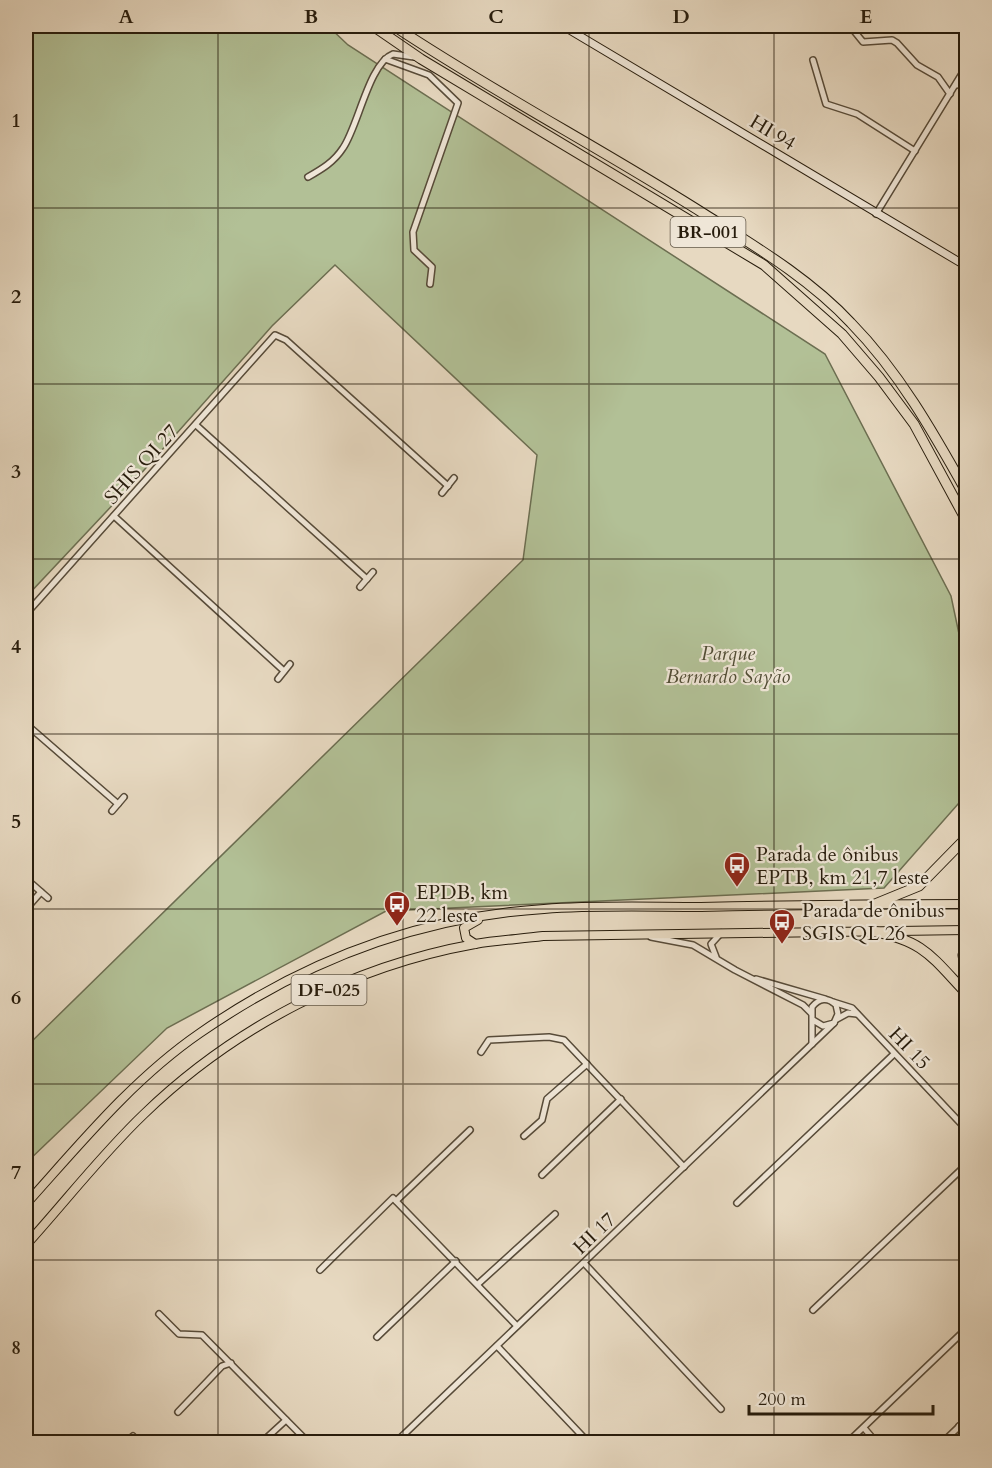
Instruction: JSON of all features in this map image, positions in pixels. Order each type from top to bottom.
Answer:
[{"type":"highway","name":"BR-001","points":[[373,26],[421,59],[764,265],[842,334],[879,377],[915,424],[966,520]]},
{"type":"highway","name":"BR-001","points":[[394,26],[444,59],[664,188],[763,251],[807,285],[851,322],[886,364],[915,403],[966,492]]},
{"type":"highway","points":[[875,904],[919,886],[966,838]]},
{"type":"highway","points":[[966,866],[966,884]]},
{"type":"highway","points":[[872,931],[893,935],[917,945],[966,993]]},
{"type":"highway","points":[[966,945],[963,955],[966,972]]},
{"type":"main road","name":"DF-025","points":[[26,1204],[116,1105],[158,1066],[218,1022],[327,960],[382,940],[449,921],[544,909],[966,904]]},
{"type":"main road","points":[[476,944],[466,938],[464,928],[474,921],[500,914]]},
{"type":"main road","name":"DF-025","points":[[26,1245],[143,1115],[188,1075],[229,1045],[278,1015],[358,977],[417,958],[476,944],[543,936],[966,930]]},
{"type":"street","name":"HI 94","points":[[563,26],[966,266]]},
{"type":"street","points":[[850,26],[863,42],[892,40],[903,46],[917,65],[938,77],[950,94]]},
{"type":"street","points":[[308,177],[328,166],[344,147],[366,91],[385,59],[393,54],[421,59]]},
{"type":"street","points":[[385,59],[429,75],[458,103],[413,232],[414,250],[432,267],[430,284]]},
{"type":"street","points":[[813,60],[822,98],[826,104],[857,114],[915,151]]},
{"type":"street","points":[[876,214],[966,69]]},
{"type":"street","points":[[956,85],[966,84]]},
{"type":"street","name":"SHIS QI 27","points":[[26,614],[271,338],[278,335],[448,486]]},
{"type":"street","points":[[196,425],[367,579]]},
{"type":"street","points":[[442,493],[454,478]]},
{"type":"street","points":[[114,516],[284,671]]},
{"type":"street","points":[[360,587],[373,572]]},
{"type":"street","points":[[278,679],[290,664]]},
{"type":"street","points":[[26,724],[118,804]]},
{"type":"street","points":[[112,811],[124,796]]},
{"type":"street","points":[[32,884],[48,898]]},
{"type":"street","points":[[26,909],[41,892]]},
{"type":"street","points":[[718,961],[711,950],[711,944],[723,932]]},
{"type":"street","points":[[617,934],[680,941],[803,1005],[811,1013],[813,1020],[812,1044]]},
{"type":"street","name":"HI 15","points":[[749,978],[848,1005],[966,1129]]},
{"type":"street","points":[[811,1013],[816,1003],[830,1000],[838,1010],[835,1021]]},
{"type":"street","points":[[813,1020],[823,1026],[848,1013],[857,1014]]},
{"type":"street","name":"HI 17","points":[[396,1443],[835,1021]]},
{"type":"street","points":[[481,1052],[489,1040],[549,1037],[564,1040],[684,1167]]},
{"type":"street","points":[[737,1203],[894,1054]]},
{"type":"street","points":[[524,1137],[542,1120],[547,1099],[587,1064]]},
{"type":"street","points":[[542,1175],[621,1099]]},
{"type":"street","points":[[320,1270],[470,1130]]},
{"type":"street","points":[[813,1310],[966,1165]]},
{"type":"street","points":[[394,1200],[517,1326]]},
{"type":"street","points":[[478,1284],[555,1214]]},
{"type":"street","points":[[376,1337],[456,1262]]},
{"type":"street","points":[[584,1263],[721,1409]]},
{"type":"street","points":[[159,1314],[179,1334],[202,1335],[308,1443]]},
{"type":"street","points":[[848,1443],[966,1329]]},
{"type":"street","points":[[497,1346],[588,1443]]},
{"type":"street","points":[[178,1413],[222,1366],[231,1363]]},
{"type":"street","points":[[262,1443],[286,1420]]},
{"type":"street","points":[[943,1443],[966,1420]]},
{"type":"street","points":[[959,1426],[966,1434]]},
{"type":"street","points":[[864,1428],[876,1443]]},
{"type":"street","points":[[126,1443],[133,1436]]},
{"type":"green space","name":"Parque Bernardo Sayão","points":[[26,26],[328,26],[348,45],[825,354],[951,596],[966,667],[966,795],[884,888],[386,911],[167,1028],[26,1163],[26,1047],[523,560],[537,455],[335,265],[272,326],[121,496],[26,597]]},
{"type":"place","name":"Parada de ônibus EPTB, km 21,7 leste","points":[[737,888]]},
{"type":"place","name":"EPDB, km 22 leste","points":[[397,927]]},
{"type":"place","name":"Parada de ônibus SGIS QL 26","points":[[782,945]]}]
